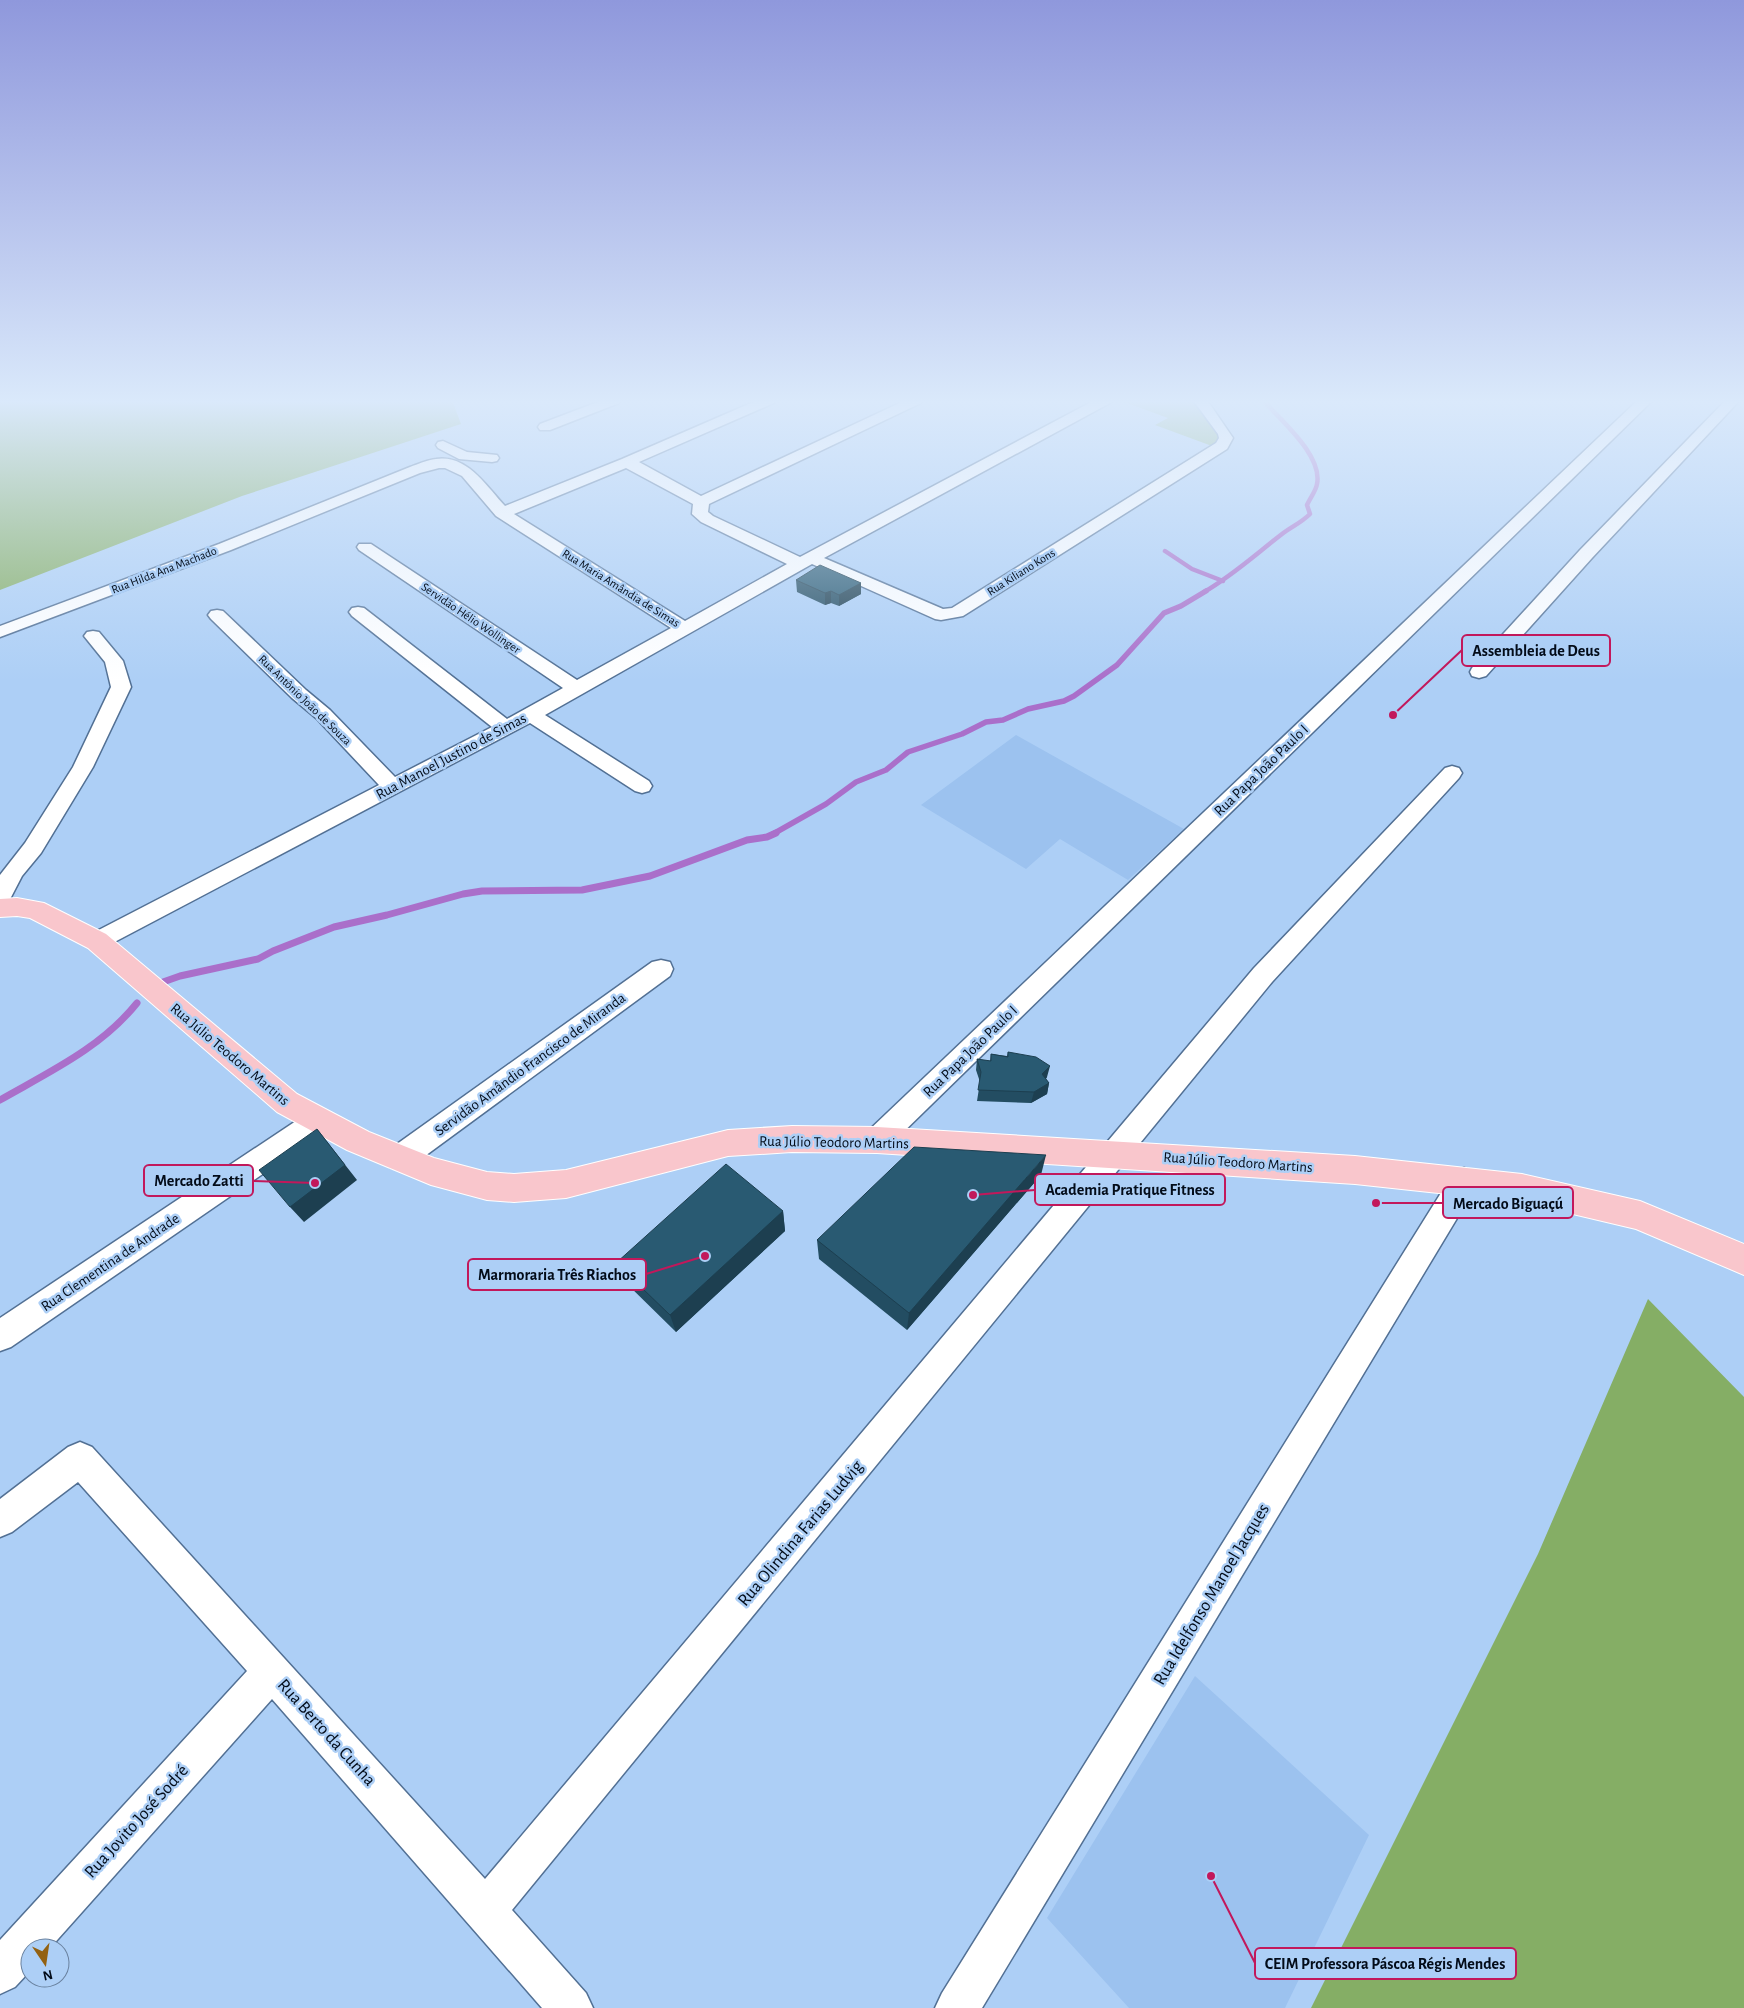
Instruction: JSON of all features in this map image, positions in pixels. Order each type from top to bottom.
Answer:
[{"type":"main road","name":"Rua Júlio Teodoro Martins","points":[[0,908],[17,907],[35,910],[98,941],[287,1103],[318,1121],[358,1141],[431,1171],[487,1186],[514,1188],[566,1184],[728,1143],[792,1139],[877,1140],[1115,1154],[1346,1169],[1522,1188],[1640,1216],[1744,1260]]},
{"type":"street","name":"Rua Hilda Ana Machado","points":[[0,632],[232,544],[356,494]]},
{"type":"street","name":"Rua Maria Amândia de Simas","points":[[486,494],[502,512],[684,629]]},
{"type":"street","points":[[502,512],[548,494]]},
{"type":"street","points":[[686,494],[701,502]]},
{"type":"street","points":[[701,502],[718,494]]},
{"type":"street","name":"Rua Manoel Justino de Simas","points":[[98,941],[506,728],[928,494]]},
{"type":"street","name":"Rua Kiliano Kons","points":[[805,561],[941,615],[956,612],[1146,494]]},
{"type":"street","name":"Rua Papa João Paulo I","points":[[877,1140],[1549,494]]},
{"type":"street","points":[[1480,672],[1586,554],[1644,494]]},
{"type":"street","points":[[701,502],[700,514],[707,519],[805,561]]},
{"type":"street","name":"Servidão Hélio Wollinger","points":[[365,547],[576,688]]},
{"type":"street","points":[[358,612],[506,728]]},
{"type":"street","name":"Rua Antônio João de Souza","points":[[217,615],[299,694],[323,714],[392,787]]},
{"type":"street","points":[[0,897],[13,872],[33,848],[83,766],[121,687],[114,661],[93,636]]},
{"type":"street","points":[[530,714],[642,786]]},
{"type":"street","name":"Rua Olindina Farias Ludvig","points":[[485,1911],[1263,974],[1452,773]]},
{"type":"street","name":"Servidão Amândio Francisco de Miranda","points":[[400,1158],[661,969]]},
{"type":"street","name":"Rua Clementina de Andrade","points":[[0,1336],[318,1121]]},
{"type":"street","name":"Rua Idelfonso Manoel Jacques","points":[[958,2008],[1464,1181]]},
{"type":"street","name":"Rua Berto da Cunha","points":[[0,1520],[80,1459],[272,1671],[571,2008]]},
{"type":"street","name":"Rua Jovito José Sodré","points":[[0,1972],[272,1671]]},
{"type":"shaded area","points":[[1016,735],[1184,829],[1128,880],[1060,839],[1026,869],[921,805]]},
{"type":"shaded area","points":[[1195,1676],[1369,1835],[1285,2008],[1129,2008],[1047,1918]]},
{"type":"green space","points":[[0,494],[249,494],[242,496],[0,590]]},
{"type":"green space","points":[[1648,1299],[1744,1397],[1744,2008],[1311,2008],[1538,1554]]},
{"type":"building","points":[[820,565],[861,583],[839,595],[831,591],[825,593],[796,580]]},
{"type":"building","points":[[1008,1052],[1036,1057],[1050,1066],[1042,1074],[1049,1083],[1034,1092],[978,1090],[981,1072],[977,1059],[991,1061],[991,1054],[1008,1057]]},
{"type":"building","points":[[317,1129],[345,1165],[290,1207],[259,1170]]},
{"type":"building","points":[[914,1147],[1046,1155],[909,1313],[817,1240]]},
{"type":"building","points":[[726,1164],[783,1211],[670,1315],[616,1263]]},
{"type":"waterway","points":[[1222,581],[1310,514],[1307,505],[1313,494]]},
{"type":"waterway","points":[[1165,551],[1192,569],[1222,581]]},
{"type":"waterway","points":[[1204,592],[1222,581]]},
{"type":"waterway","points":[[773,834],[826,804],[856,782],[886,770],[908,752],[962,734],[986,722],[1003,720],[1028,709],[1064,701],[1074,696],[1117,665],[1164,613],[1181,606],[1206,591]]},
{"type":"waterway","points":[[163,982],[180,976],[258,959],[273,951],[334,927],[387,915],[463,894],[482,891],[582,890],[650,876],[747,840],[767,837],[776,833]]},
{"type":"waterway","points":[[0,1100],[91,1046],[123,1019],[137,1003]]},
{"type":"place","name":"Assembleia de Deus","points":[[1393,715]]},
{"type":"place","name":"Mercado Zatti","points":[[315,1183]]},
{"type":"place","name":"Academia Pratique Fitness","points":[[973,1195]]},
{"type":"place","name":"Mercado Biguaçú","points":[[1376,1203]]},
{"type":"place","name":"Marmoraria Três Riachos","points":[[705,1256]]},
{"type":"place","name":"CEIM Professora Páscoa Régis Mendes","points":[[1211,1876]]}]
